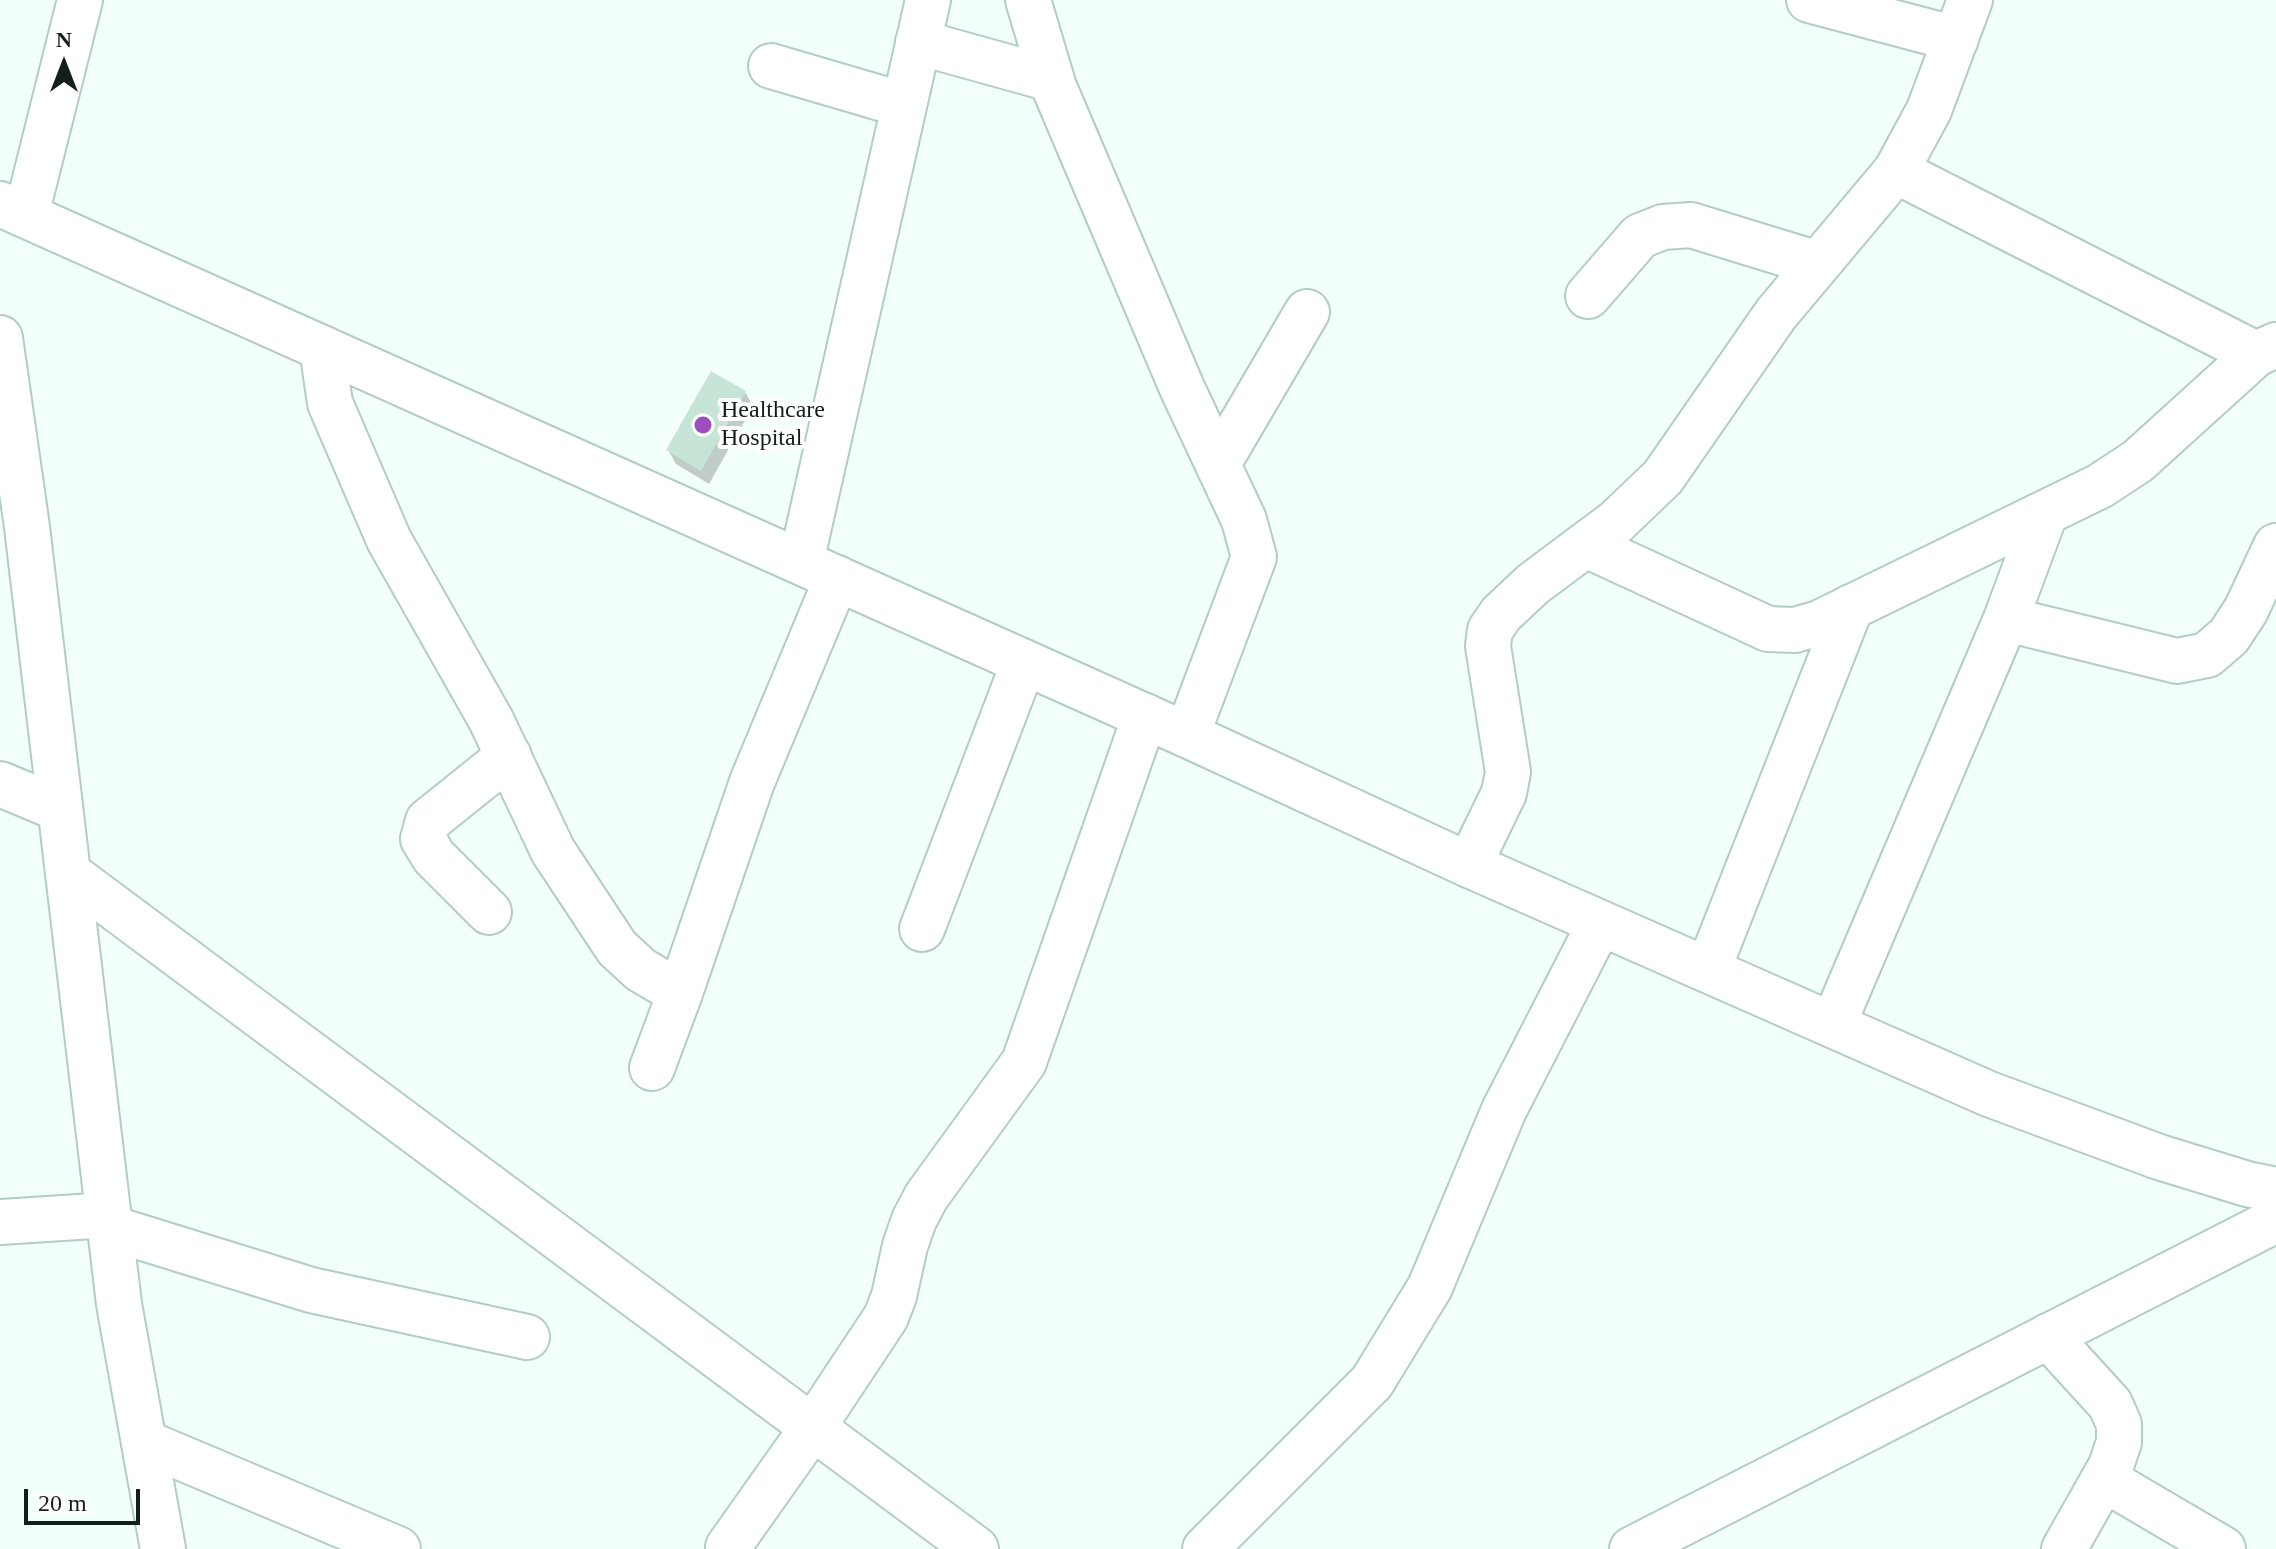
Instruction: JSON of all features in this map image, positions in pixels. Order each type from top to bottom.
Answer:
[{"type":"street","points":[[80,0],[13,209],[1145,716],[1469,865],[1989,1094],[2145,1152],[2276,1190]]},
{"type":"street","points":[[652,1068],[752,782],[819,570],[904,105],[928,0]]},
{"type":"street","points":[[1028,0],[1051,79],[1182,388],[1244,520],[1254,557],[1187,735]]},
{"type":"street","points":[[1469,865],[1504,793],[1508,772],[1488,646],[1490,630],[1501,614],[1533,584],[1616,522],[1663,477],[1776,314],[1896,171],[1929,110],[1963,19],[1809,0]]},
{"type":"street","points":[[918,42],[1051,79]]},
{"type":"street","points":[[771,66],[904,105]]},
{"type":"street","points":[[1586,545],[1768,629],[1795,630],[1819,623],[2100,486],[2138,461],[2266,349],[1896,171]]},
{"type":"street","points":[[1588,296],[1640,236],[1663,227],[1691,225],[1818,264]]},
{"type":"street","points":[[1218,464],[1307,312]]},
{"type":"street","points":[[0,338],[9,460],[60,809],[119,1304],[163,1549]]},
{"type":"street","points":[[322,348],[330,403],[389,540],[491,720],[553,851],[617,948],[641,970],[680,993]]},
{"type":"street","points":[[1833,1025],[2006,619],[2045,514]]},
{"type":"street","points":[[2006,619],[2177,661],[2207,655],[2229,636],[2246,610],[2276,546]]},
{"type":"street","points":[[1708,970],[1851,607]]},
{"type":"street","points":[[922,929],[1024,662]]},
{"type":"street","points":[[728,1547],[886,1317],[905,1246],[926,1197],[1024,1062],[1145,716]]},
{"type":"street","points":[[489,912],[434,857],[423,839],[428,821],[509,756]]},
{"type":"street","points":[[0,784],[60,809]]},
{"type":"street","points":[[68,873],[976,1549]]},
{"type":"street","points":[[1205,1549],[1372,1382],[1430,1287],[1504,1110],[1600,923]]},
{"type":"street","points":[[1632,1549],[2276,1220]]},
{"type":"street","points":[[0,1222],[110,1221],[311,1290],[527,1337]]},
{"type":"street","points":[[2048,1336],[2110,1404],[2119,1424],[2119,1442],[2111,1466],[2064,1549]]},
{"type":"street","points":[[144,1442],[398,1549]]},
{"type":"street","points":[[2104,1479],[2223,1549]]},
{"type":"building","points":[[711,371],[746,391],[701,471],[666,450]]},
{"type":"place","name":"Healthcare Hospital","points":[[703,425]]}]
